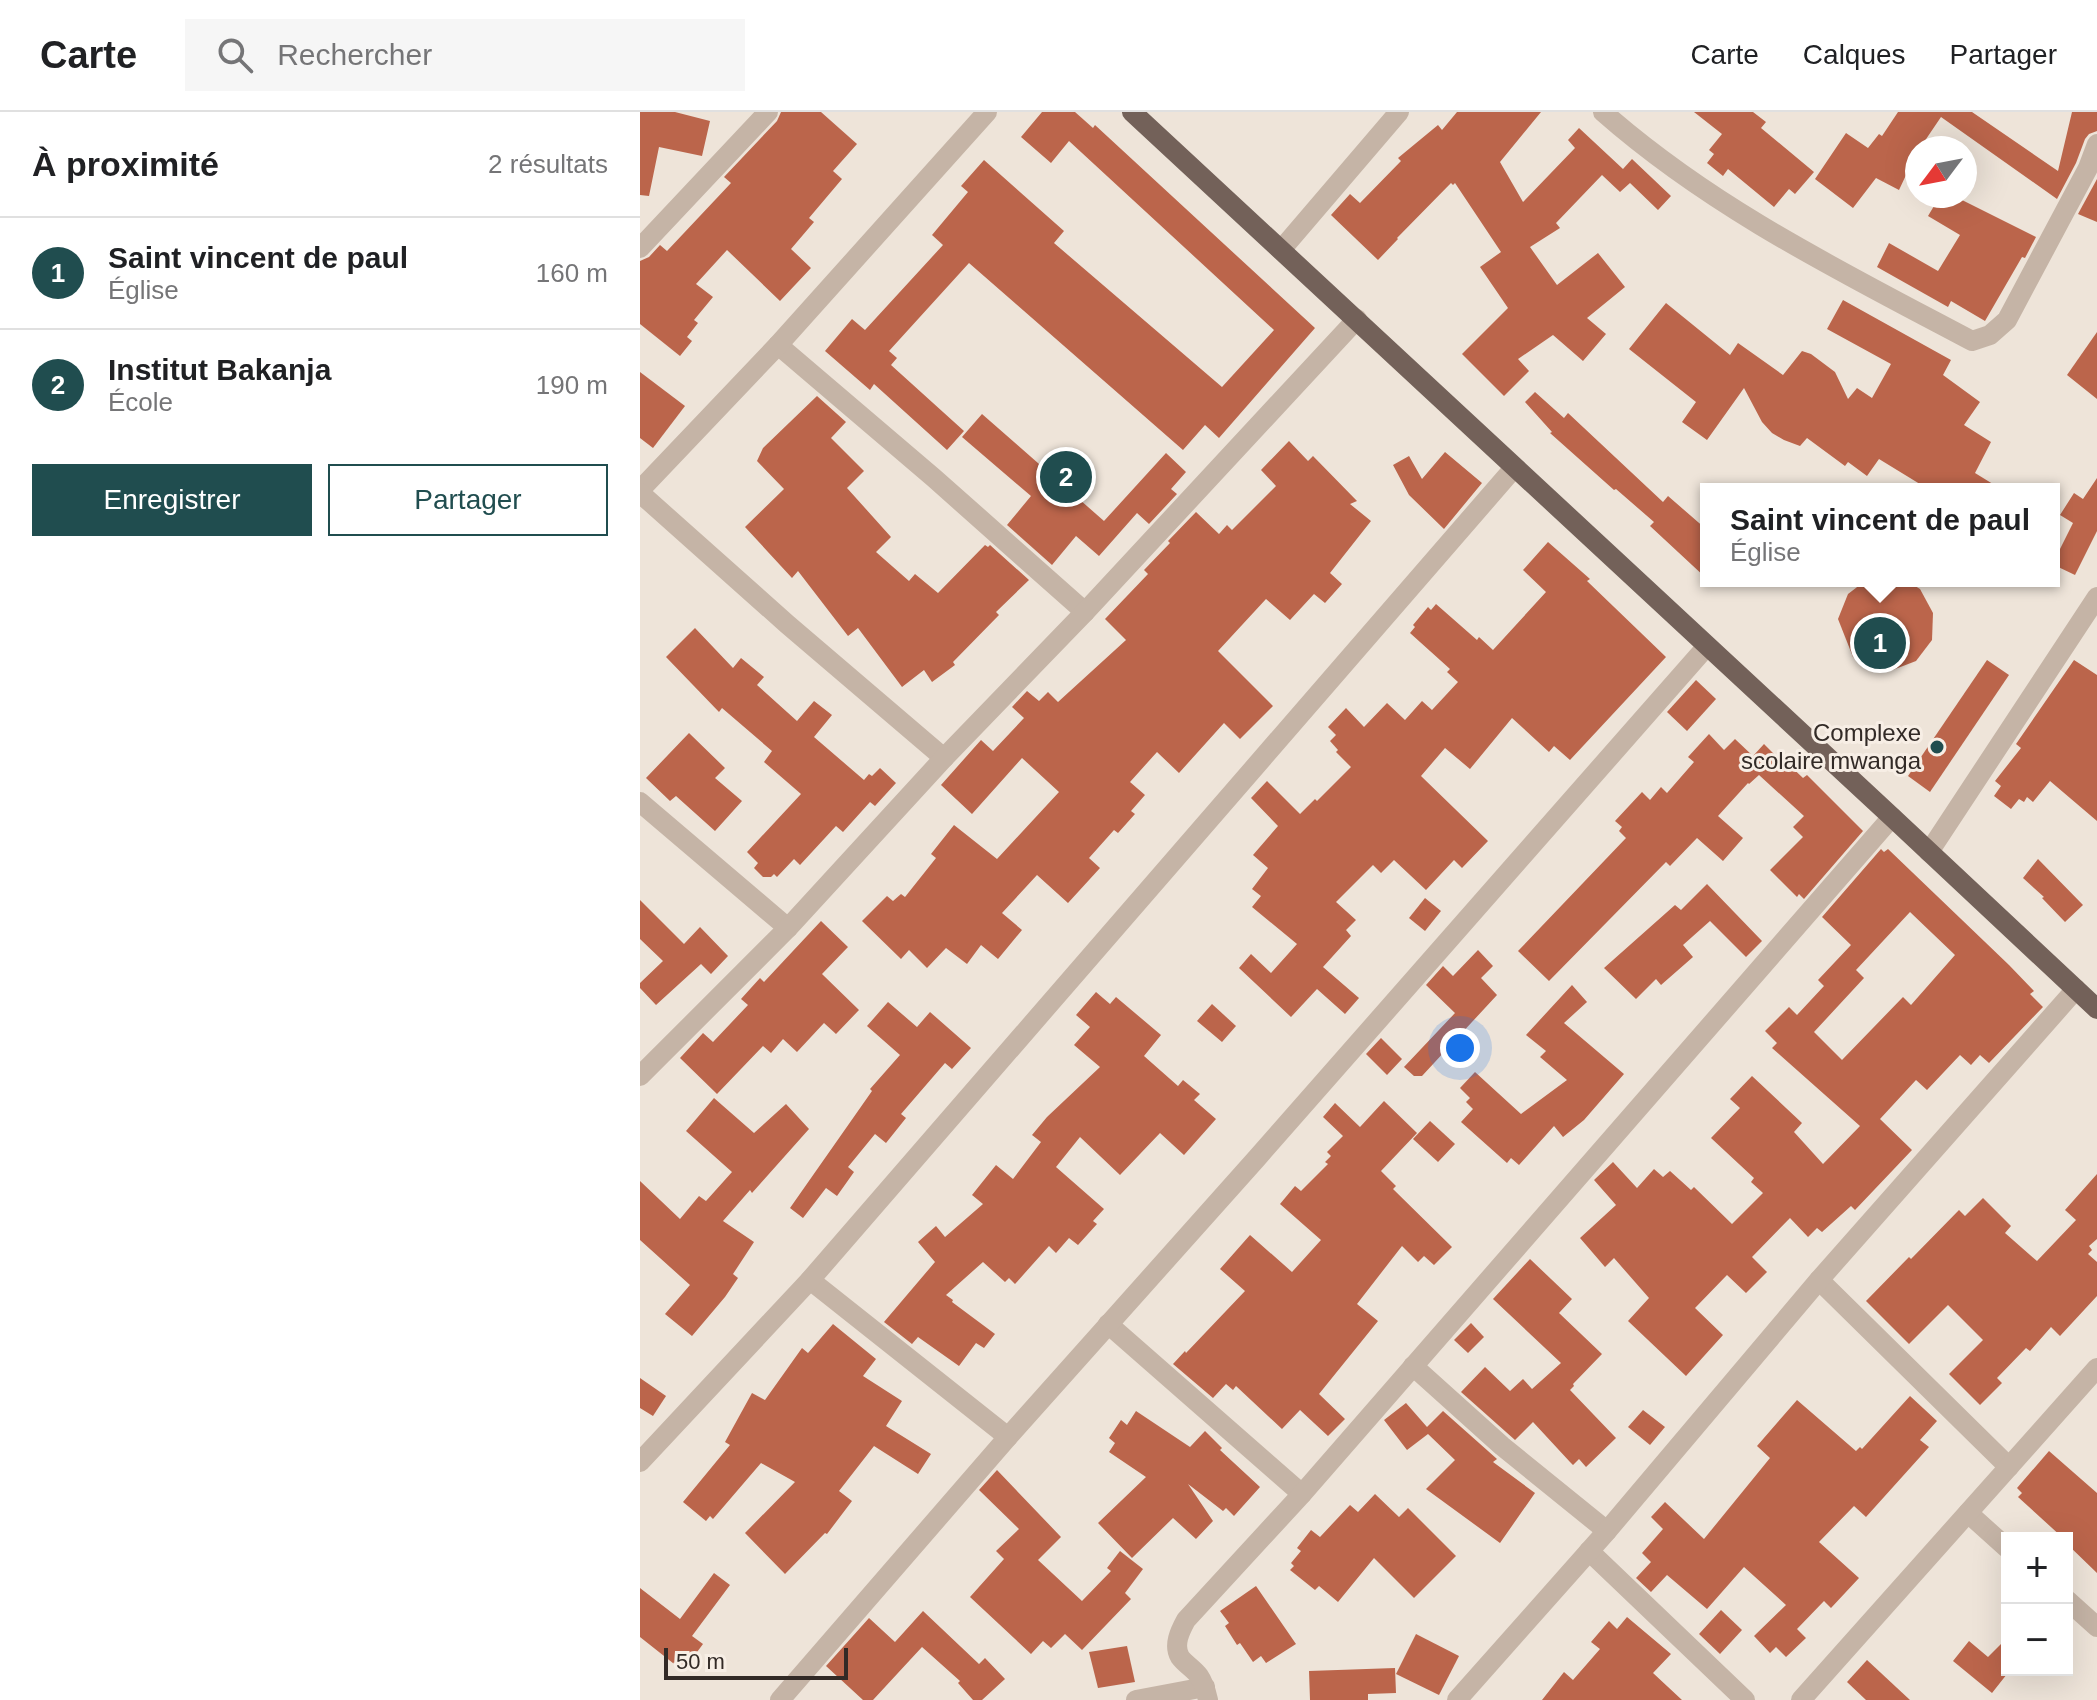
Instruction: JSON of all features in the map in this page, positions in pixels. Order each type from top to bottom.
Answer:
[{"type":"main road","points":[[1145,116],[1281,250],[2097,1009]]},
{"type":"street","points":[[640,248],[768,112]]},
{"type":"street","points":[[944,758],[787,624],[640,492],[778,345],[987,112]]},
{"type":"street","points":[[1281,250],[1399,112]]},
{"type":"street","points":[[1603,112],[1694,184],[1808,254],[1972,341],[1990,335],[2007,320],[2088,168],[2097,144]]},
{"type":"street","points":[[640,1076],[788,928],[1357,319]]},
{"type":"street","points":[[778,345],[1085,612]]},
{"type":"street","points":[[640,1462],[810,1280],[1514,468]]},
{"type":"street","points":[[1929,852],[2097,597]]},
{"type":"street","points":[[780,1700],[1008,1437],[1707,646]]},
{"type":"street","points":[[640,802],[788,928]]},
{"type":"street","points":[[1136,1700],[1206,1693],[1198,1674],[1180,1657],[1177,1647],[1179,1632],[1186,1620],[1302,1494],[1892,817]]},
{"type":"street","points":[[1457,1700],[1607,1531],[1819,1280],[2076,989]]},
{"type":"street","points":[[810,1280],[1008,1437]]},
{"type":"street","points":[[1819,1280],[2009,1467]]},
{"type":"street","points":[[1108,1324],[1302,1494]]},
{"type":"street","points":[[1413,1366],[1502,1446],[1607,1531]]},
{"type":"street","points":[[1801,1700],[2097,1368]]},
{"type":"street","points":[[1968,1513],[2001,1543]]},
{"type":"street","points":[[1589,1551],[1745,1700]]},
{"type":"street","points":[[2071,1604],[2097,1627]]},
{"type":"building","points":[[640,112],[675,112],[710,121],[702,156],[659,147],[649,196],[640,195]]},
{"type":"building","points":[[781,112],[821,112],[857,144],[833,171],[842,179],[809,218],[814,222],[791,249],[811,268],[780,301],[727,250],[696,284],[713,297],[694,320],[698,323],[687,337],[692,341],[680,356],[640,324],[640,261],[649,257],[660,245],[667,251],[731,183],[724,177],[777,121]]},
{"type":"building","points":[[1042,112],[1075,112],[1093,128],[1095,125],[1315,328],[1219,438],[1205,425],[1183,450],[969,263],[889,351],[897,358],[891,365],[964,431],[947,450],[874,384],[870,390],[825,351],[852,319],[865,330],[943,245],[932,235],[968,192],[961,186],[984,160],[1064,231],[1054,243],[1222,387],[1274,330],[1069,141],[1051,163],[1021,137]]},
{"type":"building","points":[[1457,112],[1541,112],[1500,162],[1523,202],[1575,148],[1568,140],[1579,128],[1623,169],[1632,159],[1671,196],[1658,210],[1630,183],[1620,192],[1602,175],[1556,223],[1560,228],[1530,247],[1557,285],[1598,253],[1625,287],[1587,318],[1606,334],[1583,361],[1553,335],[1518,359],[1529,371],[1504,396],[1462,354],[1508,308],[1480,267],[1501,252],[1455,183],[1451,183],[1378,260],[1331,215],[1350,194],[1360,203],[1401,161],[1398,158],[1438,125],[1442,130]]},
{"type":"building","points":[[1694,112],[1753,112],[1766,122],[1761,128],[1814,172],[1795,194],[1789,189],[1774,207],[1728,169],[1723,176],[1707,163],[1714,154],[1709,150],[1722,134]]},
{"type":"building","points":[[1898,112],[1972,112],[2058,171],[2072,112],[2097,112],[2097,131],[2085,139],[2057,199],[1977,142],[1977,136],[1968,136],[1941,117],[1928,136],[1905,136],[1905,177],[1899,190],[1876,178],[1853,208],[1815,179],[1846,133],[1868,148],[1879,134],[1882,136]]},
{"type":"building","points":[[2097,179],[2097,222],[2078,214]]},
{"type":"building","points":[[1933,208],[1977,208],[2036,237],[1985,321],[1951,301],[1948,307],[1877,267],[1889,243],[1938,271],[1960,235],[1928,216]]},
{"type":"building","points":[[1843,300],[1951,360],[1943,375],[1980,402],[1964,425],[1991,442],[1975,473],[1991,483],[1918,483],[1879,459],[1867,476],[1848,462],[1845,466],[1807,438],[1800,446],[1772,433],[1762,422],[1744,388],[1707,440],[1682,422],[1696,402],[1629,349],[1666,303],[1730,355],[1738,343],[1783,375],[1802,351],[1835,372],[1848,399],[1857,388],[1872,398],[1891,364],[1827,329]]},
{"type":"building","points":[[2097,332],[2097,399],[2067,375]]},
{"type":"building","points":[[640,372],[685,406],[653,448],[640,438]]},
{"type":"building","points":[[1535,392],[1564,418],[1568,413],[1663,502],[1668,496],[1700,524],[1700,572],[1650,526],[1654,522],[1550,433],[1525,402]]},
{"type":"building","points":[[817,396],[846,422],[831,438],[864,471],[847,488],[891,537],[876,552],[909,581],[915,574],[938,593],[985,545],[990,545],[1029,580],[996,612],[999,615],[953,662],[955,665],[932,682],[924,670],[902,687],[858,628],[848,636],[798,571],[792,578],[745,527],[784,489],[757,461],[763,448]]},
{"type":"building","points":[[982,414],[1104,521],[1166,453],[1186,472],[1171,489],[1177,494],[1149,524],[1137,513],[1099,556],[1076,536],[1052,565],[1007,525],[1031,496],[962,437]]},
{"type":"building","points":[[1289,441],[1308,461],[1313,456],[1357,501],[1350,504],[1371,521],[1330,573],[1342,584],[1325,603],[1314,594],[1290,620],[1266,599],[1218,651],[1273,706],[1240,739],[1224,723],[1179,773],[1157,752],[1130,782],[1145,795],[1131,811],[1135,814],[1118,833],[1114,830],[1089,858],[1100,868],[1068,903],[1037,875],[1002,913],[1022,930],[998,959],[981,945],[967,964],[946,948],[927,968],[909,950],[901,959],[862,921],[887,896],[893,901],[901,894],[905,897],[936,858],[931,854],[954,825],[997,859],[1059,792],[1022,758],[972,814],[941,785],[981,740],[993,751],[1024,718],[1012,707],[1027,691],[1039,701],[1048,692],[1058,702],[1126,640],[1105,619],[1148,574],[1144,570],[1196,512],[1219,534],[1227,525],[1232,530],[1276,486],[1261,470]]},
{"type":"building","points":[[1445,452],[1482,483],[1444,529],[1409,495],[1393,465],[1409,456],[1422,479]]},
{"type":"building","points":[[2097,478],[2097,531],[2075,575],[2060,568],[2060,549],[2073,523],[2060,515],[2074,493],[2083,499]]},
{"type":"building","points":[[1548,542],[1590,579],[1587,581],[1666,657],[1570,760],[1554,746],[1549,752],[1512,718],[1470,769],[1445,748],[1421,776],[1488,841],[1462,868],[1454,860],[1426,890],[1394,860],[1381,873],[1373,865],[1336,902],[1356,920],[1346,930],[1351,936],[1323,967],[1359,998],[1345,1014],[1317,989],[1291,1017],[1239,968],[1251,954],[1271,973],[1297,944],[1252,907],[1261,896],[1252,889],[1268,868],[1253,855],[1278,826],[1251,798],[1267,781],[1300,814],[1315,799],[1317,801],[1351,767],[1336,752],[1338,750],[1330,741],[1336,735],[1328,727],[1346,708],[1364,727],[1387,703],[1405,720],[1422,701],[1432,710],[1458,682],[1447,672],[1450,669],[1410,633],[1415,627],[1413,625],[1428,607],[1431,610],[1436,604],[1493,650],[1546,592],[1523,570]]},
{"type":"building","points":[[1857,587],[1917,587],[1933,613],[1932,640],[1916,661],[1890,671],[1853,657],[1838,619],[1848,594]]},
{"type":"building","points":[[695,628],[733,668],[741,658],[764,677],[757,685],[797,721],[814,701],[832,715],[814,737],[864,780],[880,768],[896,783],[875,806],[870,802],[843,832],[836,826],[800,865],[794,859],[777,877],[774,874],[763,877],[754,868],[758,863],[747,852],[801,794],[764,762],[772,751],[722,708],[719,712],[666,657]]},
{"type":"building","points":[[1987,660],[2009,675],[1930,792],[1908,776]]},
{"type":"building","points":[[2074,660],[2097,675],[2097,821],[2050,781],[2033,802],[2027,797],[2024,802],[2019,799],[2011,809],[1994,796],[2001,786],[1995,781],[2021,748],[2016,744]]},
{"type":"building","points":[[1696,680],[1716,699],[1687,731],[1667,712]]},
{"type":"building","points":[[689,733],[725,768],[715,778],[742,801],[715,831],[676,796],[670,801],[646,778]]},
{"type":"building","points":[[1709,734],[1724,750],[1735,739],[1753,756],[1764,744],[1803,778],[1807,775],[1863,831],[1804,899],[1799,894],[1797,897],[1770,870],[1803,837],[1793,827],[1804,816],[1759,775],[1718,816],[1743,838],[1723,861],[1697,838],[1670,866],[1666,862],[1549,981],[1518,951],[1626,838],[1619,831],[1622,827],[1615,821],[1642,792],[1650,800],[1661,787],[1667,793],[1694,762],[1688,757]]},
{"type":"building","points":[[1881,849],[1884,852],[1888,849],[2009,965],[2034,991],[2030,994],[2043,1007],[1989,1063],[1980,1055],[1971,1065],[1960,1055],[1927,1090],[1916,1080],[1880,1119],[1912,1150],[1855,1210],[1851,1206],[1822,1232],[1817,1228],[1808,1237],[1790,1218],[1752,1257],[1767,1272],[1746,1293],[1727,1275],[1695,1308],[1723,1335],[1686,1376],[1628,1321],[1649,1298],[1614,1258],[1605,1267],[1580,1238],[1616,1205],[1594,1180],[1613,1162],[1637,1188],[1654,1169],[1663,1177],[1670,1171],[1691,1190],[1694,1187],[1732,1224],[1763,1193],[1751,1182],[1754,1178],[1711,1138],[1740,1108],[1730,1099],[1752,1076],[1802,1123],[1794,1132],[1823,1164],[1860,1126],[1772,1048],[1777,1043],[1765,1031],[1789,1007],[1797,1015],[1824,986],[1818,980],[1851,945],[1822,917]],"holes":[[[1910,912],[1955,955],[1911,1005],[1903,997],[1842,1060],[1814,1032],[1864,978],[1856,970]]]},
{"type":"building","points":[[2038,859],[2083,905],[2065,922],[2023,878]]},
{"type":"building","points":[[1707,884],[1762,941],[1746,957],[1710,921],[1683,945],[1693,957],[1661,985],[1656,979],[1636,999],[1604,968],[1675,905],[1681,910]]},
{"type":"building","points":[[1425,898],[1441,911],[1425,931],[1409,918]]},
{"type":"building","points":[[640,900],[684,944],[700,927],[728,956],[711,974],[701,964],[656,1005],[640,988],[640,983],[663,961],[640,939]]},
{"type":"building","points":[[821,921],[848,947],[822,974],[859,1010],[836,1034],[824,1023],[797,1052],[783,1039],[771,1053],[763,1046],[717,1094],[680,1058],[703,1033],[713,1042],[748,1005],[741,999],[760,978],[764,982]]},
{"type":"building","points":[[1478,950],[1493,966],[1481,978],[1497,995],[1422,1076],[1414,1076],[1404,1067],[1455,1013],[1426,985],[1443,966],[1453,976]]},
{"type":"building","points":[[1572,985],[1587,1002],[1564,1023],[1624,1074],[1584,1120],[1563,1137],[1554,1126],[1519,1165],[1511,1158],[1507,1163],[1461,1122],[1473,1109],[1466,1102],[1470,1098],[1460,1088],[1475,1072],[1521,1114],[1567,1080],[1540,1057],[1546,1051],[1526,1035]]},
{"type":"building","points":[[1096,992],[1110,1004],[1116,997],[1161,1035],[1144,1056],[1178,1086],[1183,1080],[1200,1094],[1194,1100],[1216,1119],[1184,1155],[1160,1133],[1120,1175],[1080,1137],[1056,1167],[1104,1209],[1093,1221],[1097,1224],[1078,1245],[1069,1238],[1056,1253],[1049,1246],[1015,1284],[1009,1278],[1005,1282],[983,1262],[946,1295],[995,1334],[984,1348],[976,1343],[959,1366],[918,1337],[912,1344],[884,1322],[935,1262],[918,1242],[936,1226],[945,1237],[983,1204],[972,1195],[996,1165],[1013,1179],[1041,1142],[1032,1135],[1100,1067],[1074,1045],[1090,1027],[1076,1015]]},
{"type":"building","points":[[888,1002],[917,1027],[930,1012],[971,1048],[952,1069],[945,1063],[901,1114],[906,1118],[886,1143],[875,1134],[848,1167],[854,1172],[837,1196],[826,1188],[803,1218],[790,1208],[872,1091],[870,1089],[900,1055],[867,1026]]},
{"type":"building","points":[[1212,1004],[1236,1026],[1222,1042],[1197,1021]]},
{"type":"building","points":[[1381,1038],[1402,1059],[1387,1075],[1366,1054]]},
{"type":"building","points":[[714,1098],[754,1133],[786,1104],[809,1129],[723,1221],[754,1242],[733,1274],[738,1278],[692,1336],[665,1314],[690,1285],[640,1240],[640,1181],[680,1219],[699,1196],[706,1201],[732,1172],[686,1131]]},
{"type":"building","points":[[1384,1101],[1417,1133],[1381,1171],[1396,1186],[1393,1189],[1452,1247],[1434,1265],[1424,1256],[1418,1262],[1402,1246],[1357,1304],[1378,1321],[1319,1394],[1345,1419],[1328,1436],[1300,1410],[1282,1429],[1236,1386],[1233,1390],[1226,1384],[1213,1398],[1173,1364],[1245,1291],[1220,1269],[1250,1235],[1292,1272],[1321,1240],[1280,1204],[1295,1186],[1301,1191],[1328,1164],[1325,1162],[1331,1156],[1327,1152],[1343,1136],[1323,1117],[1335,1103],[1360,1127]]},
{"type":"building","points":[[1430,1121],[1455,1144],[1438,1162],[1413,1139]]},
{"type":"building","points":[[2097,1174],[2097,1239],[2089,1246],[2092,1250],[2088,1254],[2097,1262],[2097,1296],[2060,1336],[2051,1327],[2030,1351],[2026,1348],[1997,1378],[2002,1383],[1980,1405],[1949,1374],[1983,1340],[1948,1305],[1909,1344],[1866,1301],[1959,1210],[1965,1216],[1983,1198],[2011,1226],[2005,1233],[2037,1261],[2076,1220],[2065,1210]]},
{"type":"building","points":[[1530,1259],[1572,1299],[1559,1313],[1602,1354],[1570,1390],[1616,1438],[1586,1467],[1579,1459],[1573,1465],[1533,1422],[1515,1440],[1461,1392],[1485,1367],[1510,1391],[1523,1379],[1532,1389],[1561,1363],[1493,1299]]},
{"type":"building","points":[[1471,1323],[1484,1337],[1468,1353],[1454,1340]]},
{"type":"building","points":[[833,1324],[876,1359],[863,1376],[902,1401],[886,1426],[931,1454],[918,1474],[874,1446],[839,1491],[852,1501],[827,1534],[785,1574],[745,1533],[795,1482],[761,1463],[713,1519],[710,1516],[706,1521],[683,1502],[730,1445],[725,1442],[752,1393],[765,1400],[802,1348],[808,1353]]},
{"type":"building","points":[[640,1378],[666,1396],[653,1416],[640,1408]]},
{"type":"building","points":[[1910,1396],[1937,1421],[1920,1440],[1929,1447],[1866,1517],[1854,1506],[1819,1542],[1859,1578],[1831,1608],[1824,1601],[1797,1629],[1806,1638],[1786,1657],[1776,1647],[1770,1653],[1754,1636],[1786,1605],[1744,1567],[1707,1609],[1667,1575],[1651,1592],[1636,1578],[1651,1562],[1642,1553],[1663,1529],[1651,1517],[1665,1502],[1704,1539],[1770,1458],[1757,1446],[1797,1400],[1856,1451],[1860,1447],[1862,1449]]},
{"type":"building","points":[[1406,1403],[1427,1427],[1443,1411],[1497,1459],[1493,1462],[1535,1493],[1500,1543],[1426,1489],[1455,1460],[1428,1434],[1407,1450],[1384,1420]]},
{"type":"building","points":[[1643,1410],[1665,1427],[1650,1445],[1628,1427]]},
{"type":"building","points":[[1136,1411],[1190,1447],[1205,1431],[1222,1448],[1220,1450],[1260,1487],[1234,1516],[1188,1484],[1213,1521],[1196,1539],[1173,1518],[1132,1558],[1098,1523],[1146,1477],[1109,1452],[1115,1443],[1109,1438],[1121,1420],[1127,1425]]},
{"type":"building","points":[[2049,1451],[2097,1493],[2097,1573],[2073,1550],[2073,1532],[2056,1532],[2018,1497],[2022,1493],[2017,1488]]},
{"type":"building","points":[[997,1470],[1061,1537],[1038,1560],[1082,1601],[1111,1571],[1107,1568],[1120,1551],[1143,1569],[1125,1593],[1131,1599],[1082,1650],[1065,1634],[1051,1648],[1043,1641],[1031,1654],[970,1597],[1004,1559],[996,1551],[1019,1529],[979,1490]]},
{"type":"building","points":[[1375,1494],[1399,1517],[1408,1508],[1456,1556],[1414,1598],[1374,1558],[1338,1602],[1319,1586],[1315,1590],[1290,1570],[1294,1566],[1291,1563],[1301,1551],[1297,1548],[1311,1530],[1320,1537],[1350,1505],[1358,1512]]},
{"type":"building","points":[[714,1573],[730,1585],[692,1636],[703,1644],[683,1671],[640,1637],[640,1588],[680,1619]]},
{"type":"building","points":[[1256,1586],[1296,1644],[1266,1663],[1261,1656],[1253,1662],[1240,1643],[1237,1645],[1225,1626],[1229,1623],[1220,1611]]},
{"type":"building","points":[[1721,1610],[1742,1630],[1720,1654],[1699,1634]]},
{"type":"building","points":[[923,1611],[979,1664],[985,1658],[1005,1679],[982,1700],[973,1700],[958,1683],[960,1681],[922,1647],[873,1700],[863,1700],[826,1666],[869,1618],[895,1642]]},
{"type":"building","points":[[1627,1617],[1671,1654],[1653,1673],[1682,1700],[1542,1700],[1564,1672],[1573,1680],[1600,1649],[1591,1642],[1609,1621],[1617,1629]]},
{"type":"building","points":[[1416,1634],[1459,1656],[1439,1695],[1396,1674]]},
{"type":"building","points":[[1969,1641],[1988,1657],[2001,1644],[2001,1676],[2005,1676],[1992,1693],[1953,1661]]},
{"type":"building","points":[[1127,1646],[1135,1682],[1098,1688],[1089,1652]]},
{"type":"building","points":[[1867,1660],[1910,1700],[1866,1700],[1847,1682]]},
{"type":"building","points":[[1395,1668],[1396,1693],[1368,1694],[1368,1700],[1310,1700],[1309,1671]]},
{"type":"place","name":"Institut Bakanja","points":[[1066,477]]},
{"type":"place","name":"Saint vincent de paul","points":[[1880,643]]},
{"type":"place","name":"Complexe scolaire mwanga","points":[[1937,747]]}]
